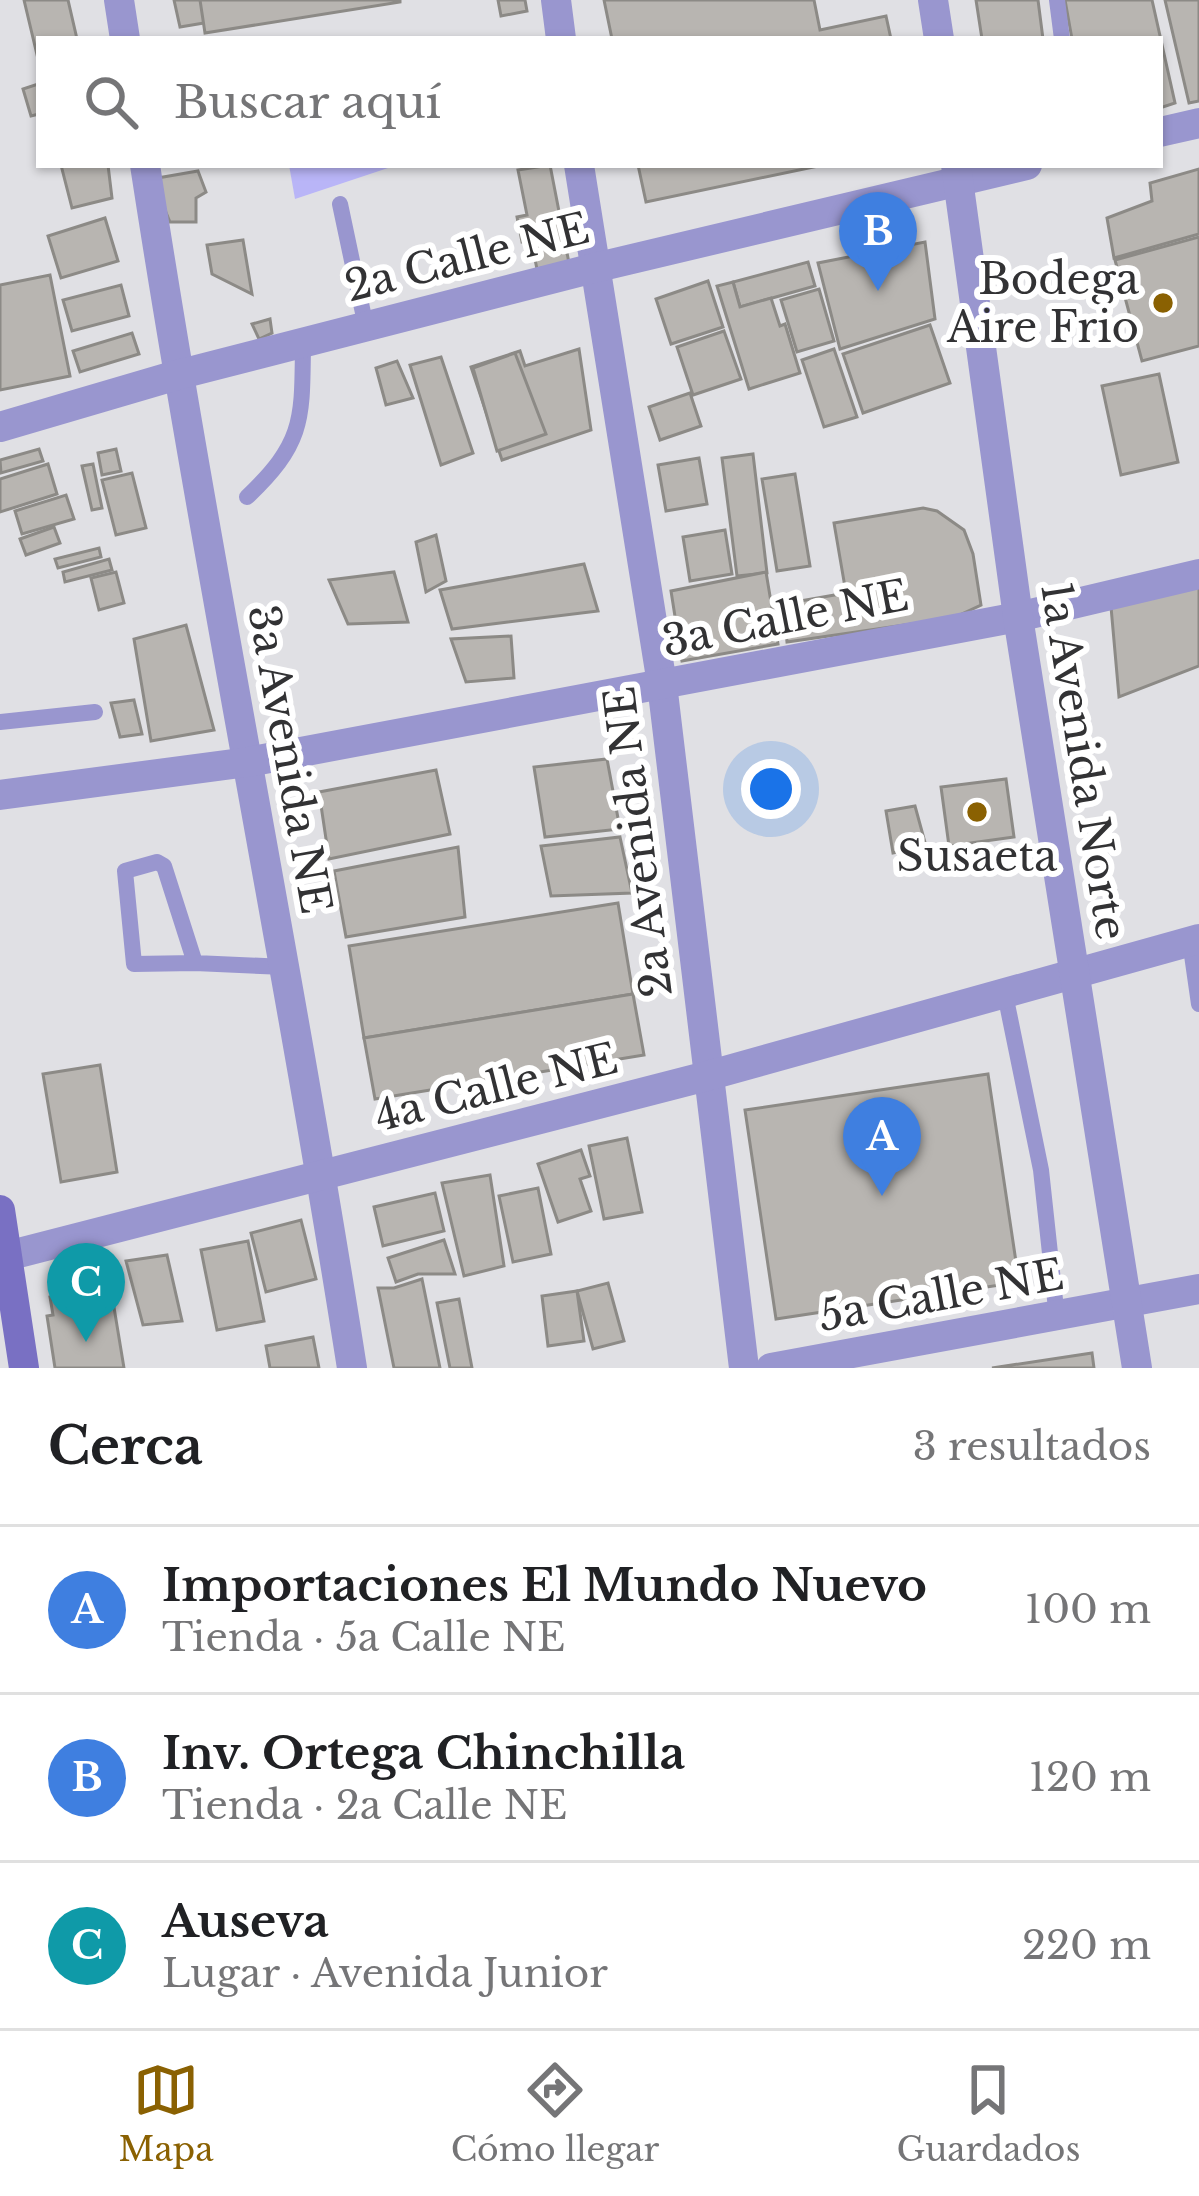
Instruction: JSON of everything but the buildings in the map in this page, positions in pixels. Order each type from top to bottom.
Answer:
[{"type":"main road","points":[[0,1210],[24,1368]]},
{"type":"street","points":[[119,0],[125,36]]},
{"type":"street","points":[[556,0],[561,36]]},
{"type":"street","points":[[933,0],[939,36]]},
{"type":"street","points":[[1163,131],[1199,123]]},
{"type":"street","name":"3a Avenida NE","points":[[145,168],[177,375],[322,1175],[352,1368]]},
{"type":"street","name":"2a Avenida NE","points":[[579,168],[662,684],[744,1368]]},
{"type":"street","name":"2a Calle NE","points":[[0,427],[366,326],[958,173],[1002,168]]},
{"type":"street","name":"1a Avenida Norte","points":[[958,173],[1018,617],[1137,1368]]},
{"type":"street","name":"3a Calle NE","points":[[0,795],[248,762],[1018,617],[1199,574]]},
{"type":"street","name":"4a Calle NE","points":[[7,1256],[707,1076],[1195,940]]},
{"type":"street","name":"5a Calle NE","points":[[771,1368],[1199,1289]]},
{"type":"lane","points":[[1057,0],[1061,36]]},
{"type":"lane","points":[[340,204],[366,326]]},
{"type":"lane","points":[[247,497],[280,466],[302,418],[303,343]]},
{"type":"lane","points":[[0,722],[95,712]]},
{"type":"lane","points":[[195,963],[164,866],[157,862],[125,871],[134,964],[285,967]]},
{"type":"lane","points":[[1195,940],[1199,1004]]},
{"type":"lane","points":[[1005,994],[1041,1170],[1057,1318]]},
{"type":"shaded area","points":[[290,168],[388,168],[295,199]]},
{"type":"place","name":"Inv. Ortega Chinchilla","points":[[878,291]]},
{"type":"place","name":"Bodega Aire Frio","points":[[1163,303]]},
{"type":"place","name":"Susaeta","points":[[977,812]]},
{"type":"place","name":"Importaciones El Mundo Nuevo","points":[[882,1196]]},
{"type":"place","name":"Auseva","points":[[86,1342]]}]
